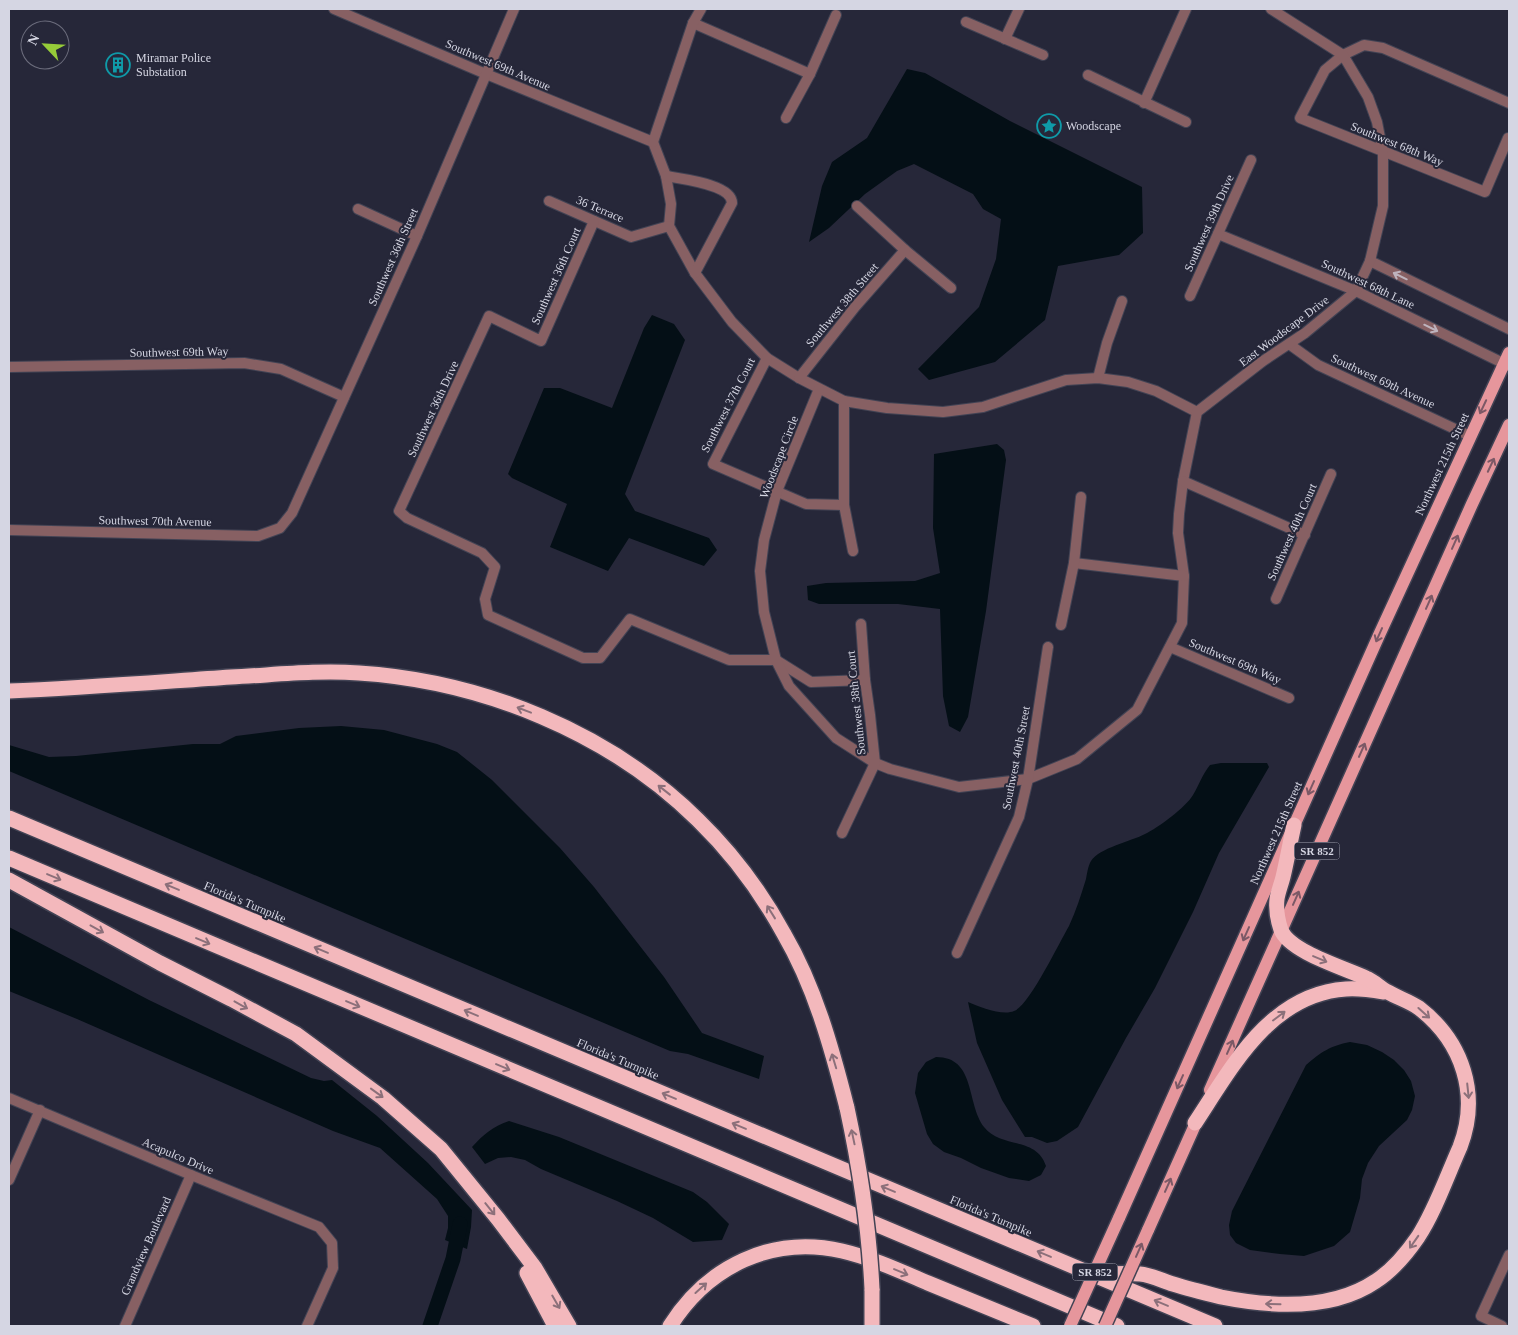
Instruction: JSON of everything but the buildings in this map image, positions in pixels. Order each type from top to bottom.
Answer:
[{"type":"highway","points":[[9,691],[306,673],[360,673],[424,681],[478,694],[524,710],[588,740],[643,774],[671,796],[709,832],[745,874],[785,935],[800,966],[826,1033],[847,1108],[855,1148],[870,1243],[872,1326]]},
{"type":"highway","name":"Florida's Turnpike","points":[[9,818],[1216,1326]]},
{"type":"highway","points":[[1089,1273],[1142,1274],[1197,1291],[1256,1303],[1320,1302],[1350,1294],[1376,1282],[1395,1266],[1414,1243],[1425,1225],[1464,1136],[1469,1099],[1464,1069],[1440,1028],[1420,1009],[1388,992],[1368,978],[1303,950],[1287,938],[1281,930],[1277,900],[1294,825]]},
{"type":"highway","points":[[9,858],[1117,1326]]},
{"type":"highway","points":[[9,880],[160,963],[296,1034],[383,1098],[441,1149],[535,1268],[569,1326]]},
{"type":"highway","points":[[1196,1123],[1239,1057],[1265,1028],[1282,1013],[1299,1002],[1334,990],[1351,988],[1388,992]]},
{"type":"highway","points":[[508,1234],[555,1326]]},
{"type":"highway","points":[[670,1326],[694,1294],[728,1268],[763,1252],[804,1246],[861,1256],[1033,1326]]},
{"type":"main road","name":"Northwest 215th Street","points":[[1070,1326],[1470,436],[1508,361]]},
{"type":"main road","name":"SR 852","points":[[1105,1326],[1509,425]]},
{"type":"street","name":"Southwest 69th Avenue","points":[[334,9],[486,74],[653,142]]},
{"type":"street","name":"Southwest 36th Street","points":[[292,513],[416,236],[514,9]]},
{"type":"street","points":[[701,9],[694,22],[653,142],[666,176],[671,204],[669,226],[695,273],[732,322],[767,358],[844,402],[887,408],[944,412],[983,407],[1066,380],[1098,378],[1128,382],[1156,391],[1197,412],[1183,481],[1178,533],[1184,576],[1182,623],[1170,647]]},
{"type":"street","points":[[1005,39],[1019,9]]},
{"type":"street","points":[[1144,102],[1186,9]]},
{"type":"street","name":"East Woodscape Drive","points":[[1197,412],[1263,361],[1322,321],[1356,291],[1370,262],[1383,206],[1384,153],[1377,122],[1368,97],[1343,55],[1271,9]]},
{"type":"street","points":[[786,118],[810,74],[836,15]]},
{"type":"street","points":[[694,22],[810,74]]},
{"type":"street","points":[[966,22],[1043,55]]},
{"type":"street","points":[[1343,55],[1364,45],[1383,48],[1509,103]]},
{"type":"street","name":"Southwest 68th Way","points":[[1343,55],[1325,70],[1300,118],[1485,192],[1508,138]]},
{"type":"street","points":[[1088,75],[1186,122]]},
{"type":"street","name":"Southwest 39th Drive","points":[[1190,296],[1251,160]]},
{"type":"street","points":[[666,176],[709,184],[730,195],[732,199],[732,203],[695,273]]},
{"type":"street","name":"36 Terrace","points":[[549,201],[631,237],[669,226]]},
{"type":"street","points":[[857,206],[905,250],[951,288]]},
{"type":"street","points":[[358,209],[416,236]]},
{"type":"street","name":"Southwest 36th Court","points":[[489,316],[541,341],[594,221]]},
{"type":"street","name":"Southwest 68th Lane","points":[[1218,234],[1356,291],[1508,361]]},
{"type":"street","name":"Southwest 38th Street","points":[[799,378],[854,307],[905,250]]},
{"type":"street","name":"Southwest 68th Lane","points":[[1370,262],[1509,329]]},
{"type":"street","points":[[1098,378],[1107,343],[1122,301]]},
{"type":"street","name":"Southwest 36th Drive","points":[[489,316],[399,511],[407,518],[482,553],[495,566],[484,599],[488,614],[583,658],[600,658],[630,619],[728,660],[776,660]]},
{"type":"street","name":"Southwest 69th Avenue","points":[[1289,344],[1318,365],[1470,436]]},
{"type":"street","name":"Southwest 37th Court","points":[[767,358],[712,464],[777,491]]},
{"type":"street","name":"Southwest 69th Way","points":[[9,367],[244,363],[281,369],[344,397]]},
{"type":"street","name":"Woodscape Circle","points":[[819,388],[777,491],[764,540],[760,571],[764,612],[776,660],[789,686],[836,738],[874,763],[959,787],[1028,779],[1077,759],[1137,710],[1170,647]]},
{"type":"street","points":[[844,402],[844,505],[853,551]]},
{"type":"street","name":"Southwest 40th Court","points":[[1276,599],[1331,474]]},
{"type":"street","points":[[1183,481],[1305,535]]},
{"type":"street","points":[[777,491],[806,504],[844,505]]},
{"type":"street","points":[[1061,625],[1074,563],[1081,497]]},
{"type":"street","name":"Southwest 70th Avenue","points":[[9,530],[258,536],[280,528],[292,513]]},
{"type":"street","points":[[1074,563],[1184,576]]},
{"type":"street","name":"Southwest 38th Court","points":[[842,833],[874,763],[870,715],[864,680],[861,624]]},
{"type":"street","name":"Southwest 40th Street","points":[[957,952],[1018,817],[1028,779],[1048,646]]},
{"type":"street","name":"Southwest 69th Way","points":[[1170,647],[1289,698]]},
{"type":"street","points":[[776,660],[811,682],[864,680]]},
{"type":"street","name":"Acapulco Drive","points":[[9,1098],[319,1227],[332,1243],[333,1268],[307,1326]]},
{"type":"street","points":[[9,1180],[40,1110]]},
{"type":"street","name":"Grandview Boulevard","points":[[125,1326],[191,1175]]},
{"type":"street","points":[[1502,1326],[1481,1316],[1509,1255]]},
{"type":"shaded area","points":[[907,69],[925,73],[1010,121],[1142,187],[1143,233],[1119,255],[1058,266],[1045,320],[995,362],[929,380],[918,369],[979,307],[996,259],[1001,219],[983,209],[973,194],[914,164],[897,171],[865,194],[829,228],[809,242],[822,186],[832,162],[867,138]]},
{"type":"shaded area","points":[[652,315],[674,324],[685,340],[625,494],[635,511],[709,538],[717,550],[704,566],[629,538],[608,571],[550,547],[567,504],[512,478],[508,474],[544,388],[560,388],[612,408],[644,328]]},
{"type":"shaded area","points":[[997,444],[1004,450],[1006,460],[986,611],[968,717],[960,732],[949,726],[943,696],[940,609],[898,604],[819,604],[808,600],[807,586],[826,583],[915,581],[940,573],[933,528],[934,454]]},
{"type":"shaded area","points":[[341,726],[384,730],[437,744],[457,752],[492,780],[560,848],[594,887],[664,977],[702,1033],[764,1056],[759,1079],[688,1054],[670,1051],[9,771],[9,745],[49,757],[76,756],[193,744],[220,744],[236,736],[299,728]]},
{"type":"shaded area","points":[[1221,763],[1267,763],[1269,767],[1219,853],[1193,912],[1155,988],[1078,1127],[1057,1141],[1047,1143],[1032,1137],[1025,1137],[1002,1100],[977,1043],[968,1002],[998,1012],[1014,1011],[1020,1007],[1028,998],[1069,926],[1086,879],[1088,868],[1095,856],[1116,845],[1139,837],[1164,822],[1189,800],[1210,765]]},
{"type":"shaded area","points":[[9,927],[149,1000],[311,1078],[324,1081],[332,1080],[377,1116],[428,1163],[472,1210],[467,1249],[445,1240],[448,1216],[437,1199],[380,1148],[333,1131],[9,991]]},
{"type":"shaded area","points":[[1350,1042],[1367,1045],[1394,1060],[1411,1081],[1415,1096],[1412,1110],[1407,1120],[1379,1146],[1368,1163],[1362,1179],[1360,1198],[1350,1232],[1334,1246],[1304,1256],[1250,1250],[1236,1243],[1230,1235],[1229,1225],[1232,1211],[1306,1065],[1326,1050]]},
{"type":"shaded area","points":[[936,1057],[949,1059],[958,1065],[964,1073],[978,1117],[991,1134],[1026,1146],[1034,1150],[1041,1157],[1046,1166],[1041,1175],[1029,1181],[1009,1178],[944,1152],[933,1144],[927,1134],[915,1093],[918,1073],[926,1062]]},
{"type":"shaded area","points":[[509,1121],[559,1137],[693,1192],[707,1202],[729,1224],[722,1240],[693,1242],[653,1218],[541,1169],[525,1160],[511,1157],[498,1158],[485,1164],[472,1147],[489,1131]]},
{"type":"waterway","points":[[430,1326],[453,1259],[460,1224]]},
{"type":"place","name":"Miramar Police Substation","points":[[118,65]]},
{"type":"place","name":"Woodscape","points":[[1049,126]]}]
